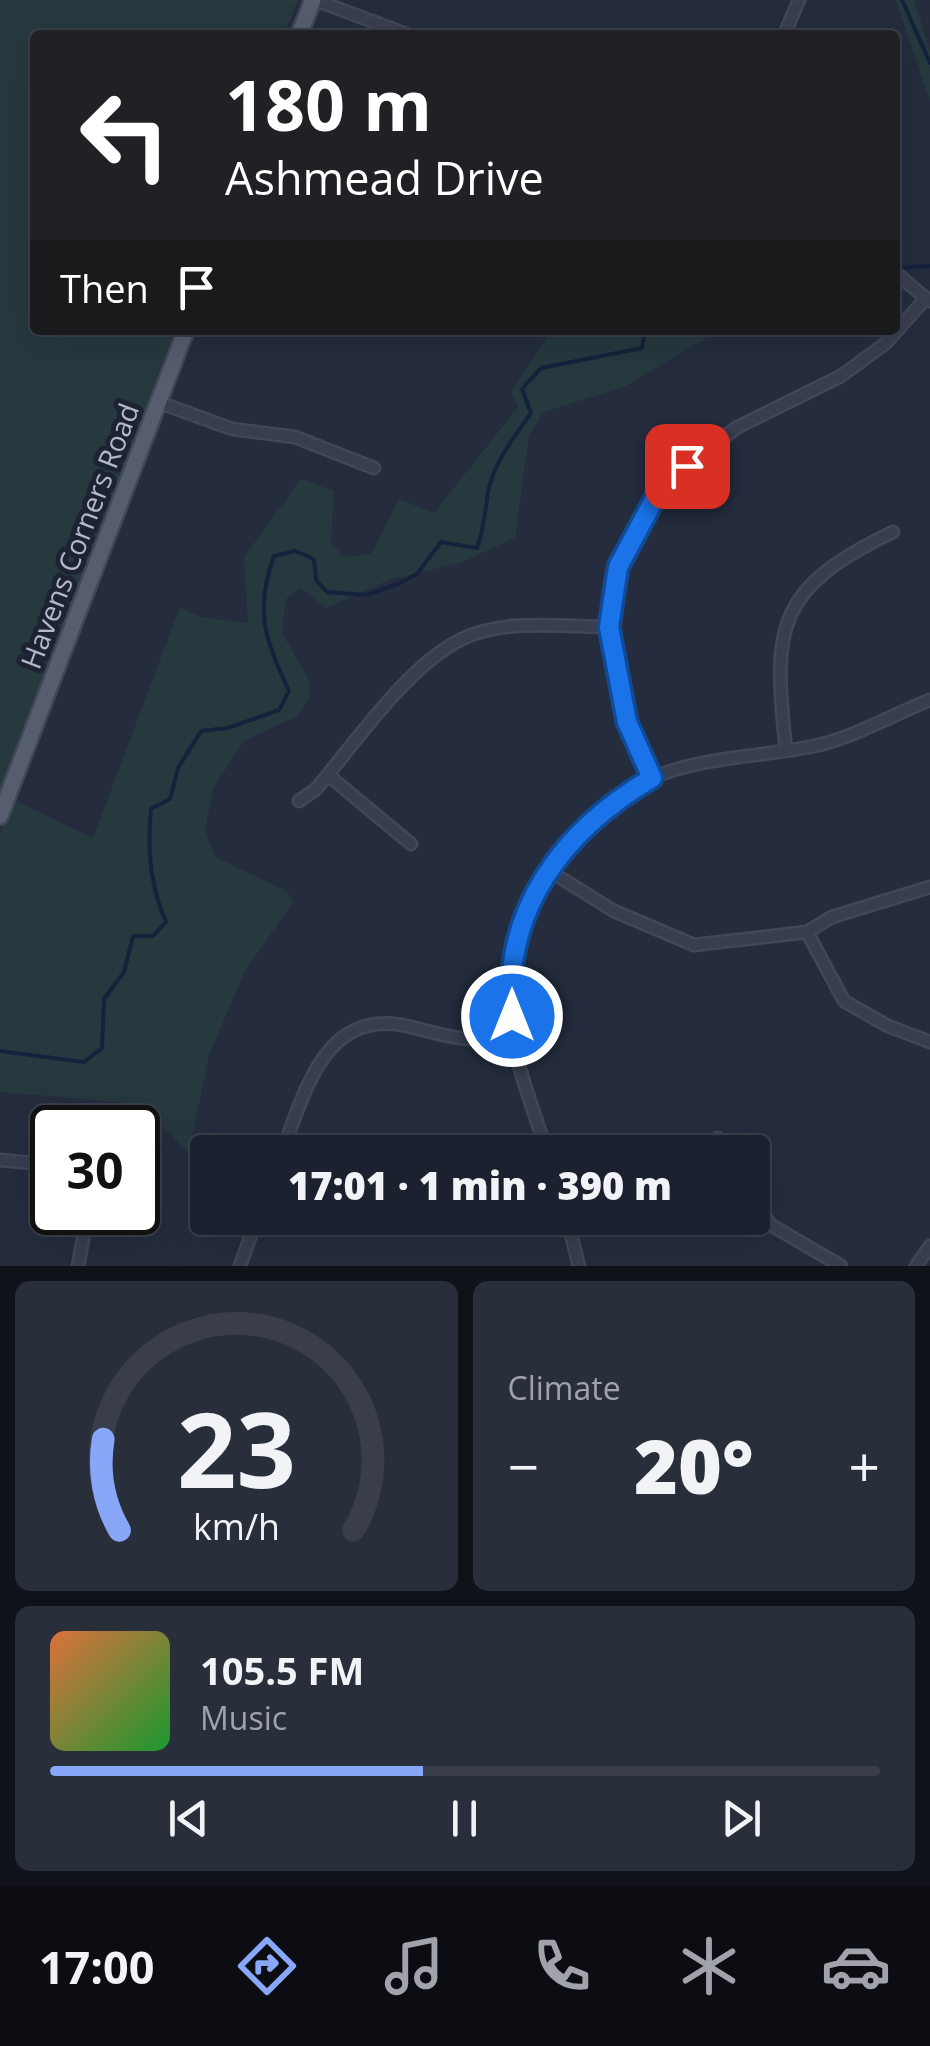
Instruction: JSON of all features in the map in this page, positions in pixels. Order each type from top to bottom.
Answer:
[{"type":"main road","points":[[302,30],[314,0]]},
{"type":"main road","name":"Havens Corners Road","points":[[0,816],[184,335]]},
{"type":"street","points":[[314,0],[395,30]]},
{"type":"street","points":[[786,30],[800,0]]},
{"type":"street","points":[[900,276],[928,300],[900,329]]},
{"type":"street","points":[[652,778],[627,722],[609,627],[618,567],[662,485],[736,428],[841,376],[894,335]]},
{"type":"street","points":[[158,402],[232,429],[295,438],[374,468]]},
{"type":"street","points":[[786,749],[778,679],[783,629],[806,585],[846,554],[893,532]]},
{"type":"street","points":[[299,801],[328,775],[418,671],[463,638],[518,626],[609,627]]},
{"type":"street","points":[[541,1135],[514,1038],[510,974],[536,890],[564,845],[623,795],[652,778],[707,762],[812,747],[930,700]]},
{"type":"street","points":[[328,775],[412,844]]},
{"type":"street","points":[[548,870],[614,912],[694,946],[807,932],[832,917],[930,887]]},
{"type":"street","points":[[807,932],[844,1001],[888,1026],[930,1042]]},
{"type":"street","points":[[288,1135],[312,1072],[336,1040],[373,1023],[413,1027],[439,1037],[490,1042],[514,1038]]},
{"type":"street","points":[[0,1160],[30,1162]]},
{"type":"street","points":[[770,1223],[840,1266]]},
{"type":"street","points":[[78,1266],[84,1235]]},
{"type":"street","points":[[240,1266],[251,1235]]},
{"type":"street","points":[[571,1235],[579,1266]]},
{"type":"street","points":[[916,1266],[930,1246]]},
{"type":"shaded area","points":[[0,0],[298,0],[286,30],[30,30],[30,335],[173,335],[0,789]]},
{"type":"shaded area","points":[[896,0],[914,0],[930,50],[930,102]]},
{"type":"shaded area","points":[[549,335],[712,335],[626,386],[544,412],[529,435],[515,538],[460,563],[389,580],[326,608],[301,588],[286,599],[282,633],[307,676],[311,696],[297,716],[244,741],[214,787],[205,829],[214,856],[286,891],[294,901],[245,971],[209,1055],[189,1153],[160,1125],[160,1105],[0,1092],[0,833],[12,799],[93,838],[180,607],[201,617],[248,623],[244,557],[301,479],[334,491],[331,541],[343,557],[371,554],[399,499],[434,513],[518,407],[511,392]]},
{"type":"waterway","points":[[902,0],[930,63]]},
{"type":"waterway","points":[[900,268],[930,266]]},
{"type":"waterway","points":[[0,1051],[84,1062],[102,1048],[104,999],[124,972],[133,936],[153,936],[166,922],[151,867],[151,809],[170,799],[178,768],[201,731],[228,728],[279,710],[289,691],[265,625],[265,593],[274,556],[295,551],[314,559],[316,580],[327,592],[366,595],[417,574],[441,542],[477,548],[495,470],[531,413],[522,389],[541,368],[642,348],[644,335]]},
{"type":"route","points":[[512,1016],[510,974],[536,890],[564,845],[623,795],[652,778],[627,722],[609,627],[618,567],[662,485],[687,466]]}]
